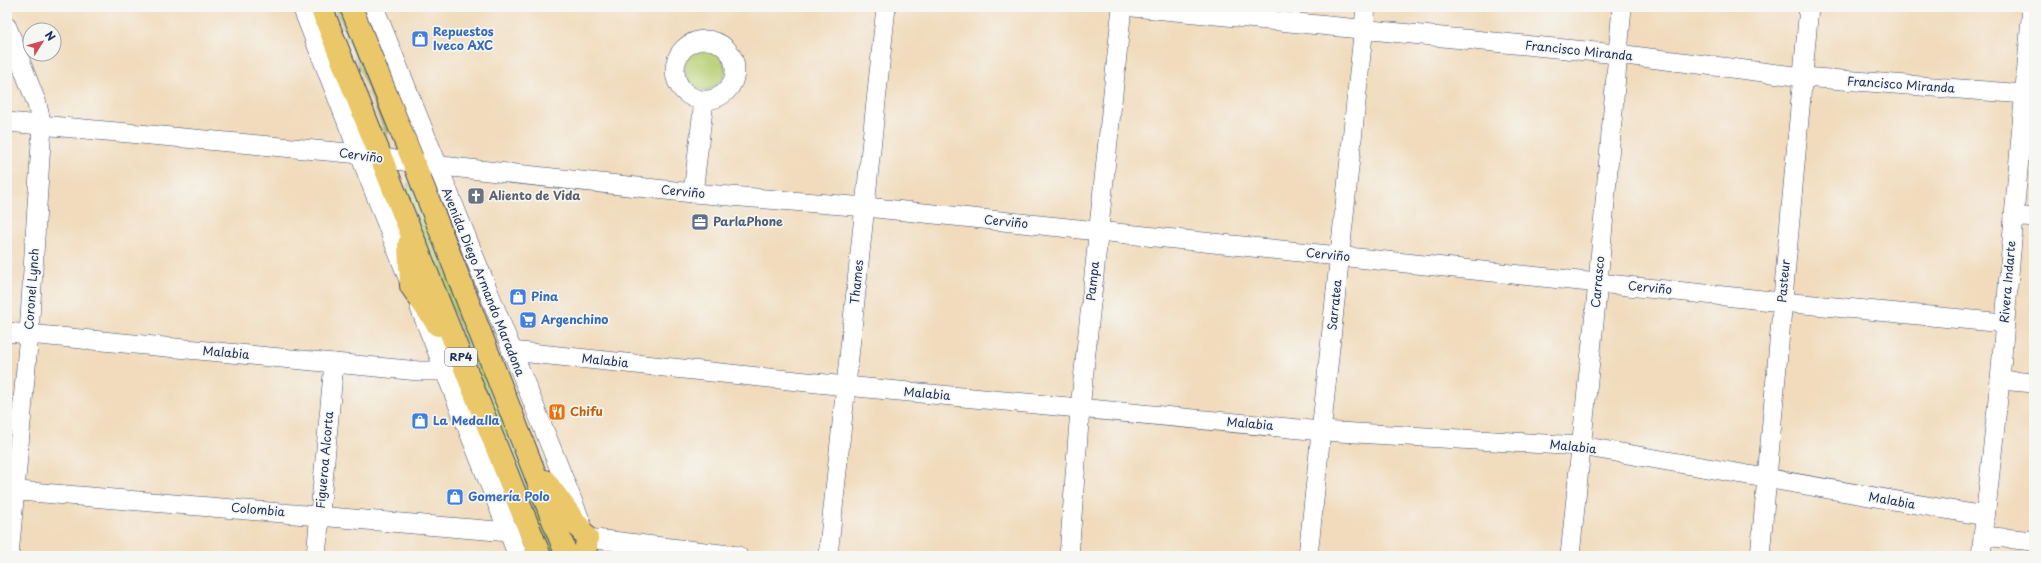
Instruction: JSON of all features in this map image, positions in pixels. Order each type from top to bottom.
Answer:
[{"type":"main road","points":[[306,7],[381,159]]},
{"type":"main road","name":"RP4","points":[[321,7],[408,225],[453,364],[540,556]]},
{"type":"main road","name":"Avenida Diego Armando Maradona","points":[[351,7],[414,163],[567,556]]},
{"type":"main road","points":[[408,225],[411,286],[453,364]]},
{"type":"main road","points":[[529,459],[589,550]]},
{"type":"street","points":[[302,7],[411,286]]},
{"type":"street","name":"Avenida Diego Armando Maradona","points":[[374,7],[589,550]]},
{"type":"street","name":"Thames","points":[[828,556],[886,7]]},
{"type":"street","name":"Pampa","points":[[1069,556],[1080,409],[1122,7]]},
{"type":"street","name":"Francisco Miranda","points":[[1133,7],[1617,54],[1803,77],[2025,94]]},
{"type":"street","name":"Sarratea","points":[[1308,556],[1341,256],[1366,7]]},
{"type":"street","name":"Carrasco","points":[[1570,556],[1598,283],[1622,7]]},
{"type":"street","name":"Pasteur","points":[[1760,556],[1809,7]]},
{"type":"street","name":"Rivera Indarte","points":[[1981,556],[2000,380],[2032,7]]},
{"type":"street","name":"Coronel Lynch","points":[[7,27],[37,104],[42,126],[29,334],[11,490],[9,556]]},
{"type":"street","points":[[693,193],[704,101]]},
{"type":"street","name":"Cerviño","points":[[7,122],[360,154],[381,159],[414,163],[436,164],[693,193],[866,207],[1782,302],[2004,323]]},
{"type":"street","points":[[2014,216],[2034,218]]},
{"type":"street","name":"Malabia","points":[[7,332],[419,371],[453,364]]},
{"type":"street","name":"Malabia","points":[[511,351],[846,386],[1321,431],[1581,446],[1767,480],[1985,516]]},
{"type":"street","name":"Figueroa Alcorta","points":[[316,556],[334,363]]},
{"type":"street","points":[[453,364],[518,556]]},
{"type":"street","points":[[2000,380],[2034,383]]},
{"type":"street","name":"Colombia","points":[[11,490],[509,532]]},
{"type":"street","points":[[1983,536],[2034,541]]},
{"type":"street","points":[[589,550],[738,556]]},
{"type":"green space","points":[[335,7],[342,7],[389,127],[387,136]]},
{"type":"green space","points":[[709,50],[716,53],[722,59],[725,70],[724,78],[716,87],[709,90],[701,90],[694,87],[686,78],[685,66],[688,59],[697,51]]},
{"type":"green space","points":[[408,183],[414,189],[560,556],[550,556],[406,192]]},
{"type":"place","name":"Repuestos Iveco AXC","points":[[420,39]]},
{"type":"place","name":"Aliento de Vida","points":[[476,196]]},
{"type":"place","name":"ParlaPhone","points":[[700,222]]},
{"type":"place","name":"Pina","points":[[518,297]]},
{"type":"place","name":"Argenchino","points":[[528,320]]},
{"type":"place","name":"Chifu","points":[[557,412]]},
{"type":"place","name":"La Medalla","points":[[420,421]]},
{"type":"place","name":"Gomería Polo","points":[[455,497]]}]
